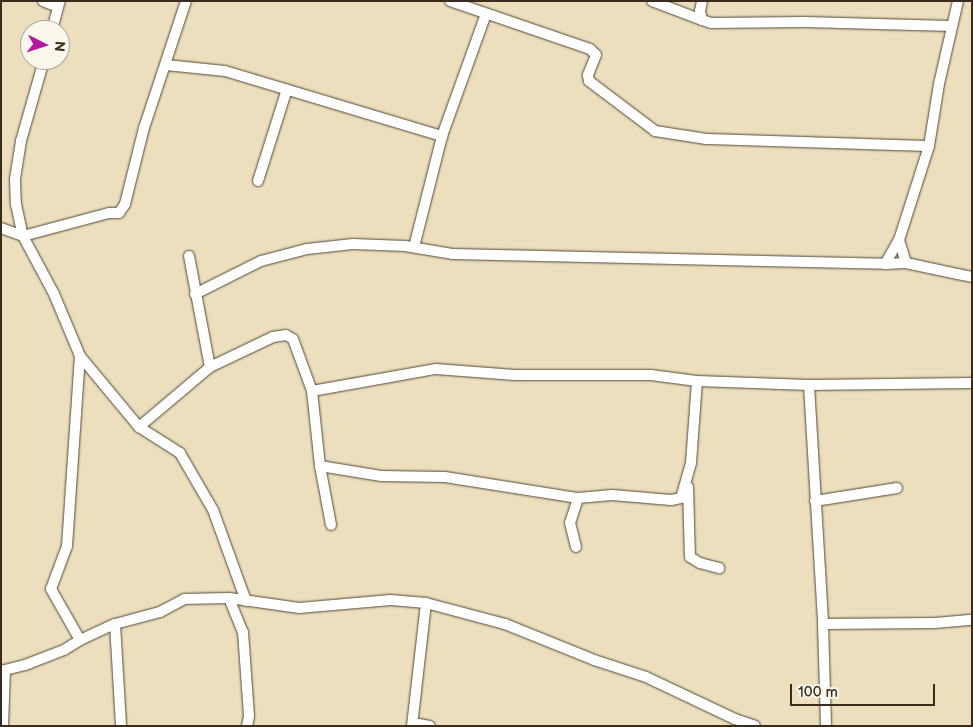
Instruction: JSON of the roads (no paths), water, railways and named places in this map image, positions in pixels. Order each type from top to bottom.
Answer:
[{"type":"street","points":[[43,1],[59,4],[55,20]]},
{"type":"street","points":[[1,228],[23,236],[109,213],[120,213],[125,204],[144,128],[186,1]]},
{"type":"street","points":[[450,1],[590,49],[596,55],[588,75],[589,81],[655,131],[706,139],[929,146]]},
{"type":"street","points":[[652,1],[711,23],[804,22],[951,26]]},
{"type":"street","points":[[702,1],[700,11],[702,20]]},
{"type":"street","points":[[885,264],[899,240],[929,146],[951,26],[958,1]]},
{"type":"street","points":[[414,247],[442,136],[486,14]]},
{"type":"street","points":[[166,65],[225,71],[442,136]]},
{"type":"street","points":[[41,70],[21,141],[15,180],[16,204],[23,236],[54,294],[80,356],[139,427],[180,452],[213,510],[246,601]]},
{"type":"street","points":[[258,181],[287,89]]},
{"type":"street","points":[[899,240],[906,263]]},
{"type":"street","points":[[195,294],[261,261],[307,249],[353,244],[414,247],[453,254],[906,263],[972,277]]},
{"type":"street","points":[[189,256],[210,367]]},
{"type":"street","points":[[139,427],[210,367],[273,337],[286,335],[293,339],[312,391],[320,466],[331,525]]},
{"type":"street","points":[[80,356],[67,546],[51,589],[80,640]]},
{"type":"street","points":[[312,391],[436,369],[515,374],[652,375],[697,381],[809,385],[972,383]]},
{"type":"street","points":[[697,381],[688,476],[690,557],[700,563],[718,568]]},
{"type":"street","points":[[809,385],[823,624],[826,726]]},
{"type":"street","points":[[320,466],[381,476],[444,477],[578,498],[612,495],[671,500],[681,498],[688,476]]},
{"type":"street","points":[[815,501],[897,488]]},
{"type":"street","points":[[576,547],[570,523],[578,498]]},
{"type":"street","points":[[229,598],[243,632],[249,716],[247,726]]},
{"type":"street","points":[[3,726],[3,670],[64,650],[80,640],[115,624],[160,612],[184,600],[229,598],[299,608],[381,601],[426,603],[505,624],[594,660],[646,678],[735,719],[755,726]]},
{"type":"street","points":[[426,603],[412,724],[430,726]]},
{"type":"street","points":[[823,624],[935,623],[972,620]]},
{"type":"street","points":[[115,624],[121,726]]},
{"type":"street","points":[[726,726],[735,719]]}]
